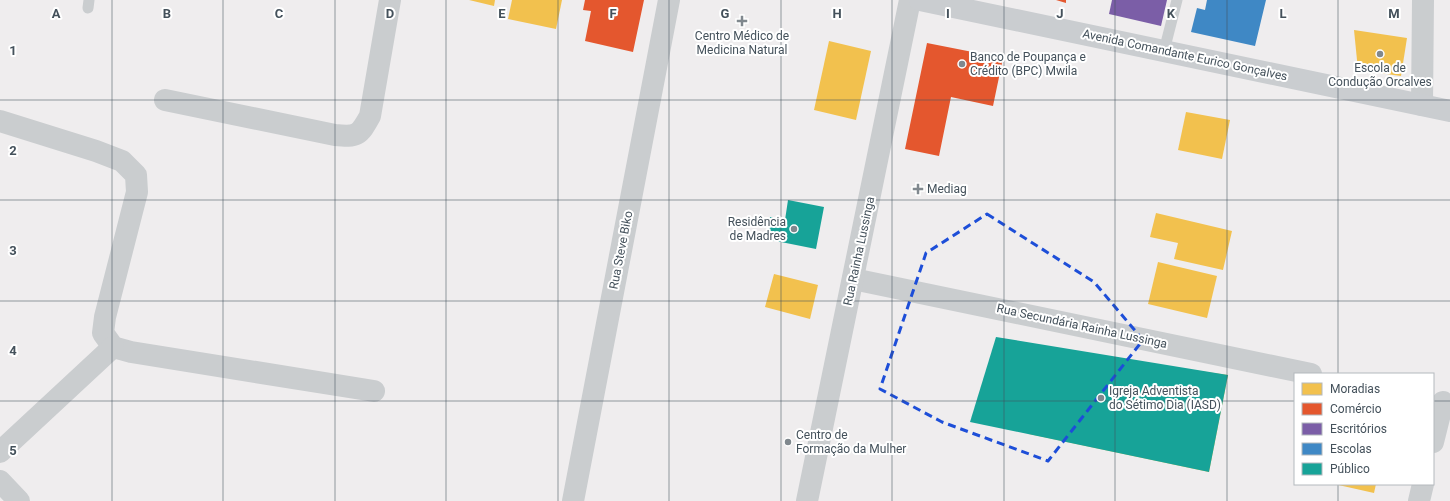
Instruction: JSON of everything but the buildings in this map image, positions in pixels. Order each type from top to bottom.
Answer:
[{"type":"main road","name":"Avenida Comandante Eurico Gonçalves","points":[[920,0],[1450,111]]},
{"type":"street","points":[[165,100],[334,135],[352,136],[362,130],[370,116],[390,0]]},
{"type":"street","name":"Rua Steve Biko","points":[[573,501],[669,0]]},
{"type":"street","name":"Rua Rainha Lussinga","points":[[807,501],[910,0]]},
{"type":"street","points":[[1422,105],[1423,0]]},
{"type":"street","points":[[0,121],[96,151],[122,161],[136,175],[137,192],[105,317],[104,333],[113,347],[131,352],[374,391]]},
{"type":"street","name":"Rua Secundária Rainha Lussinga","points":[[853,279],[1306,373]]},
{"type":"street","points":[[0,452],[113,347]]},
{"type":"street","points":[[1434,437],[1442,401]]},
{"type":"street","points":[[0,481],[19,501]]},
{"type":"street","points":[[1419,501],[1423,485]]},
{"type":"lane","points":[[1164,51],[1177,0]]},
{"type":"highlighted area","points":[[987,214],[1094,282],[1143,340],[1048,461],[942,422],[880,389],[926,253]]},
{"type":"place","name":"Centro Médico de Medicina Natural","points":[[742,21]]},
{"type":"place","name":"Escola de Condução Orcalves","points":[[1380,54]]},
{"type":"place","name":"Banco de Poupança e Crédito (BPC) Mwila","points":[[962,64]]},
{"type":"place","name":"Mediag","points":[[918,189]]},
{"type":"place","name":"Residência de Madres","points":[[794,229]]},
{"type":"place","name":"Igreja Adventista do Sétimo Dia (IASD)","points":[[1101,398]]},
{"type":"place","name":"Centro de Formação da Mulher","points":[[788,442]]}]
